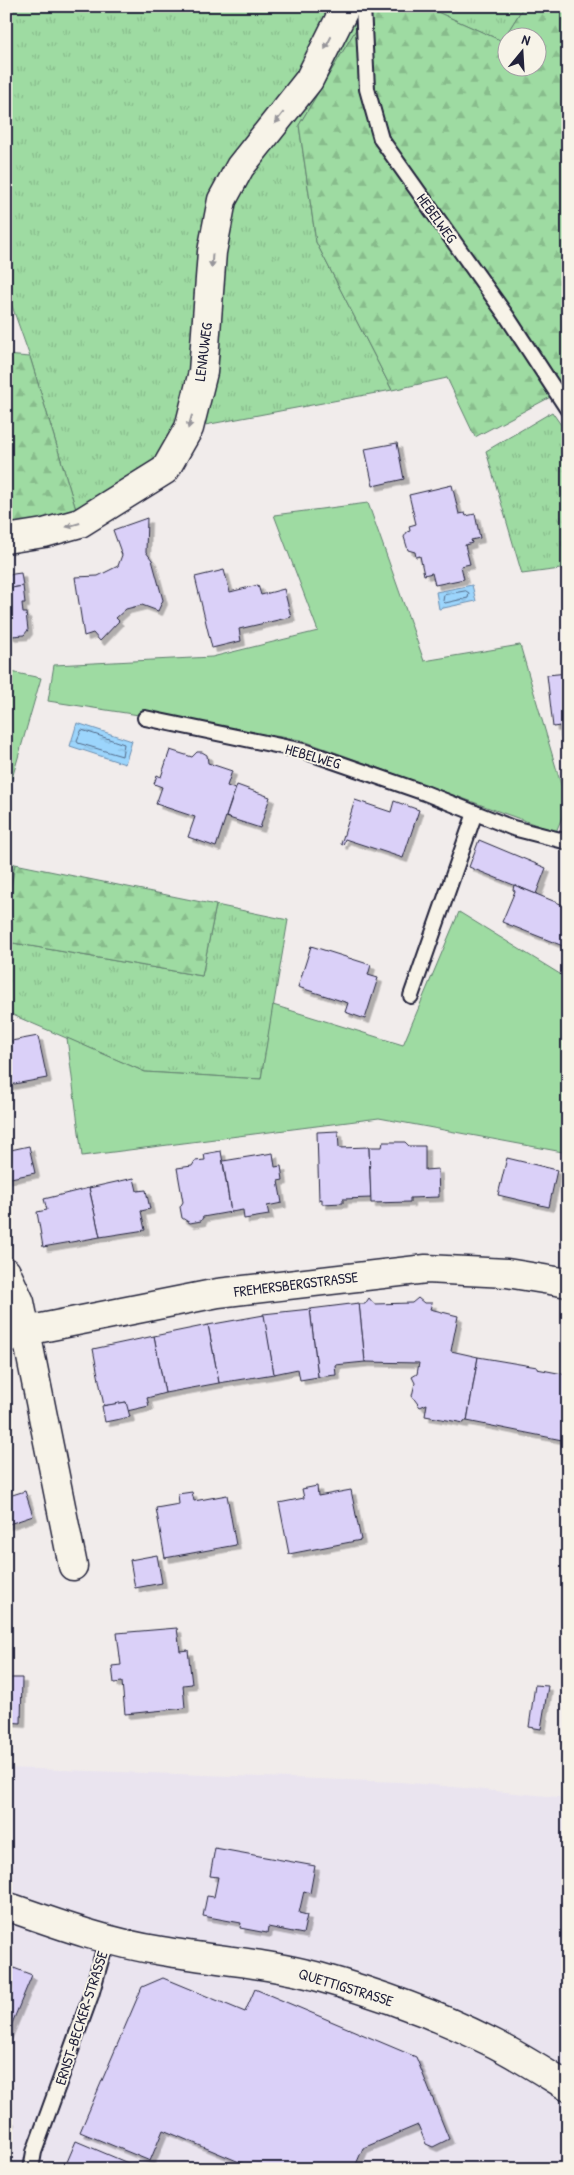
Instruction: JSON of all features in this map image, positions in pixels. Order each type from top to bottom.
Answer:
[{"type":"street","name":"LENAUWEG","points":[[6,539],[44,533],[80,523],[165,470],[189,428],[203,372],[212,252],[222,200],[240,167],[309,80],[346,6]]},
{"type":"street","name":"FREMERSBERGSTRASSE","points":[[16,1334],[218,1293],[426,1269],[507,1273],[568,1283]]},
{"type":"street","points":[[6,1272],[20,1302],[16,1334],[73,1566]]},
{"type":"street","name":"ERNST-BECKER-STRASSE","points":[[6,1906],[107,1939]]},
{"type":"street","name":"QUETTIGSTRASSE","points":[[107,1939],[160,1951],[265,1965],[352,1987],[392,2000],[490,2041],[568,2087]]},
{"type":"lane","name":"HEBELWEG","points":[[363,6],[367,89],[381,139],[508,318],[568,410]]},
{"type":"lane","name":"HEBELWEG","points":[[145,718],[304,751],[475,812],[513,828],[568,842]]},
{"type":"lane","points":[[411,996],[475,812]]},
{"type":"lane","name":"ERNST-BECKER-STRASSE","points":[[31,2169],[34,2152],[91,1995],[107,1939]]},
{"type":"shaded area","points":[[6,1768],[401,1782],[568,1798],[568,2169],[6,2169]]},
{"type":"green space","points":[[6,6],[370,6],[299,125],[316,242],[392,390],[189,428],[165,470],[80,523],[30,357],[6,289]]},
{"type":"green space","points":[[370,6],[424,6],[496,38],[496,78],[546,78],[546,28],[510,28],[524,6],[568,6],[568,410],[558,393],[475,437],[447,378],[392,390],[316,242],[299,125]]},
{"type":"green space","points":[[424,6],[524,6],[510,28],[496,28],[496,38]]},
{"type":"green space","points":[[6,355],[30,357],[80,523],[6,539]]},
{"type":"green space","points":[[552,412],[568,435],[568,568],[522,574],[486,451]]},
{"type":"green space","points":[[368,503],[424,661],[520,645],[567,805],[556,832],[301,740],[48,701],[54,665],[212,657],[318,631],[274,515]]},
{"type":"green space","points":[[6,671],[41,678],[11,782],[6,781]]},
{"type":"green space","points":[[6,862],[15,864],[6,916]]},
{"type":"green space","points":[[15,864],[216,905],[202,976],[13,943],[6,960],[6,916]]},
{"type":"green space","points":[[216,905],[288,920],[261,1079],[145,1072],[6,1012],[6,960],[13,943],[202,976]]},
{"type":"green space","points":[[459,912],[568,979],[568,1153],[379,1118],[82,1156],[67,1038],[145,1072],[261,1079],[273,1005],[403,1045]]},
{"type":"water","points":[[472,585],[476,601],[439,609],[436,592]]},
{"type":"water","points":[[77,723],[132,741],[125,764],[70,746]]},
{"type":"building","points":[[397,443],[404,479],[373,486],[365,449]]},
{"type":"building","points":[[452,485],[459,514],[465,513],[466,516],[475,514],[480,538],[471,540],[472,543],[465,545],[470,564],[461,566],[464,579],[435,585],[432,573],[424,575],[420,556],[416,557],[415,552],[408,550],[404,537],[410,531],[409,526],[416,524],[409,495]]},
{"type":"building","points":[[147,518],[146,552],[152,560],[163,600],[158,611],[142,605],[126,609],[116,618],[119,621],[100,641],[93,633],[84,636],[75,577],[98,576],[118,566],[122,555],[113,530]]},
{"type":"building","points":[[224,570],[230,592],[258,585],[261,595],[284,589],[291,617],[239,629],[241,641],[212,648],[195,577]]},
{"type":"building","points":[[21,573],[23,586],[6,589],[6,575]]},
{"type":"building","points":[[23,586],[25,603],[22,603],[23,613],[26,613],[28,630],[24,635],[12,636],[6,633],[6,589]]},
{"type":"building","points":[[568,673],[568,737],[561,738],[560,726],[553,727],[547,675]]},
{"type":"building","points":[[170,750],[192,757],[197,752],[202,752],[207,755],[208,763],[232,771],[227,786],[235,789],[216,847],[188,837],[195,817],[156,804],[162,787],[154,784],[157,775],[161,777]]},
{"type":"building","points":[[237,785],[270,797],[260,828],[226,817]]},
{"type":"building","points":[[355,800],[391,812],[394,801],[419,810],[403,858],[345,839],[343,845],[341,844]]},
{"type":"building","points":[[479,840],[546,868],[536,894],[469,867]]},
{"type":"building","points":[[514,885],[568,907],[568,936],[563,946],[502,922],[515,891],[513,890]]},
{"type":"building","points":[[568,936],[568,948],[563,946]]},
{"type":"building","points":[[311,946],[371,965],[368,975],[378,978],[365,1019],[345,1012],[348,1003],[298,987]]},
{"type":"building","points":[[38,1036],[47,1078],[9,1085],[6,1088],[6,1042]]},
{"type":"building","points":[[338,1131],[339,1148],[369,1147],[371,1198],[343,1199],[343,1203],[322,1204],[322,1199],[319,1200],[317,1132]]},
{"type":"building","points":[[383,1142],[405,1142],[409,1146],[425,1146],[425,1170],[438,1169],[439,1197],[410,1198],[410,1202],[371,1203],[369,1147],[382,1147]]},
{"type":"building","points":[[29,1146],[35,1173],[6,1179],[6,1151]]},
{"type":"building","points":[[221,1151],[231,1212],[203,1217],[201,1221],[190,1223],[182,1218],[180,1207],[183,1202],[177,1168],[192,1166],[195,1161],[205,1160],[204,1154]]},
{"type":"building","points":[[273,1153],[275,1167],[281,1166],[283,1180],[278,1181],[282,1203],[267,1206],[269,1215],[244,1219],[243,1210],[231,1212],[223,1161]]},
{"type":"building","points":[[507,1158],[557,1170],[549,1207],[498,1195]]},
{"type":"building","points":[[134,1178],[137,1191],[146,1190],[150,1209],[141,1211],[145,1230],[100,1237],[89,1188]]},
{"type":"building","points":[[89,1188],[100,1237],[43,1247],[37,1212],[47,1210],[44,1199]]},
{"type":"building","points":[[369,1298],[374,1304],[412,1303],[418,1298],[424,1303],[432,1303],[430,1309],[458,1316],[451,1351],[478,1357],[467,1421],[464,1421],[464,1423],[425,1416],[427,1404],[420,1407],[412,1396],[415,1383],[412,1377],[417,1374],[419,1363],[365,1362],[359,1304],[365,1304]]},
{"type":"building","points":[[359,1303],[365,1362],[335,1365],[336,1375],[318,1377],[310,1309]]},
{"type":"building","points":[[310,1309],[318,1377],[300,1380],[298,1369],[274,1374],[263,1314]]},
{"type":"building","points":[[264,1315],[274,1374],[219,1383],[208,1325]]},
{"type":"building","points":[[208,1325],[219,1383],[165,1393],[154,1336]]},
{"type":"building","points":[[154,1336],[165,1393],[147,1398],[149,1406],[127,1411],[126,1402],[104,1406],[93,1349]]},
{"type":"building","points":[[478,1357],[537,1367],[537,1369],[568,1375],[567,1441],[467,1421]]},
{"type":"building","points":[[126,1402],[130,1417],[105,1422],[102,1406]]},
{"type":"building","points":[[317,1486],[318,1496],[351,1490],[361,1540],[289,1554],[279,1503],[304,1498],[302,1489]]},
{"type":"building","points":[[25,1491],[33,1516],[6,1525],[6,1497]]},
{"type":"building","points":[[192,1492],[194,1501],[227,1495],[236,1545],[165,1558],[156,1508],[179,1504],[178,1494]]},
{"type":"building","points":[[157,1555],[162,1583],[135,1588],[130,1560]]},
{"type":"building","points":[[177,1628],[180,1651],[188,1650],[192,1684],[183,1685],[185,1708],[125,1714],[122,1682],[114,1683],[112,1666],[121,1665],[117,1633]]},
{"type":"building","points":[[6,1678],[22,1678],[21,1723],[6,1722]]},
{"type":"building","points":[[535,1685],[548,1686],[541,1729],[529,1727]]},
{"type":"building","points":[[215,1848],[315,1866],[310,1893],[304,1891],[299,1913],[307,1915],[303,1934],[268,1927],[267,1933],[240,1928],[241,1923],[203,1916],[207,1896],[214,1897],[218,1877],[210,1876]]},
{"type":"building","points":[[6,1965],[32,1975],[6,2038]]},
{"type":"building","points":[[163,1978],[245,2012],[255,1989],[416,2057],[449,2139],[433,2147],[426,2144],[418,2125],[363,2148],[354,2169],[256,2169],[163,2130],[150,2161],[80,2132],[142,1987]]},
{"type":"building","points":[[6,2118],[11,2120],[6,2131]]},
{"type":"building","points":[[76,2141],[142,2169],[64,2169]]}]
